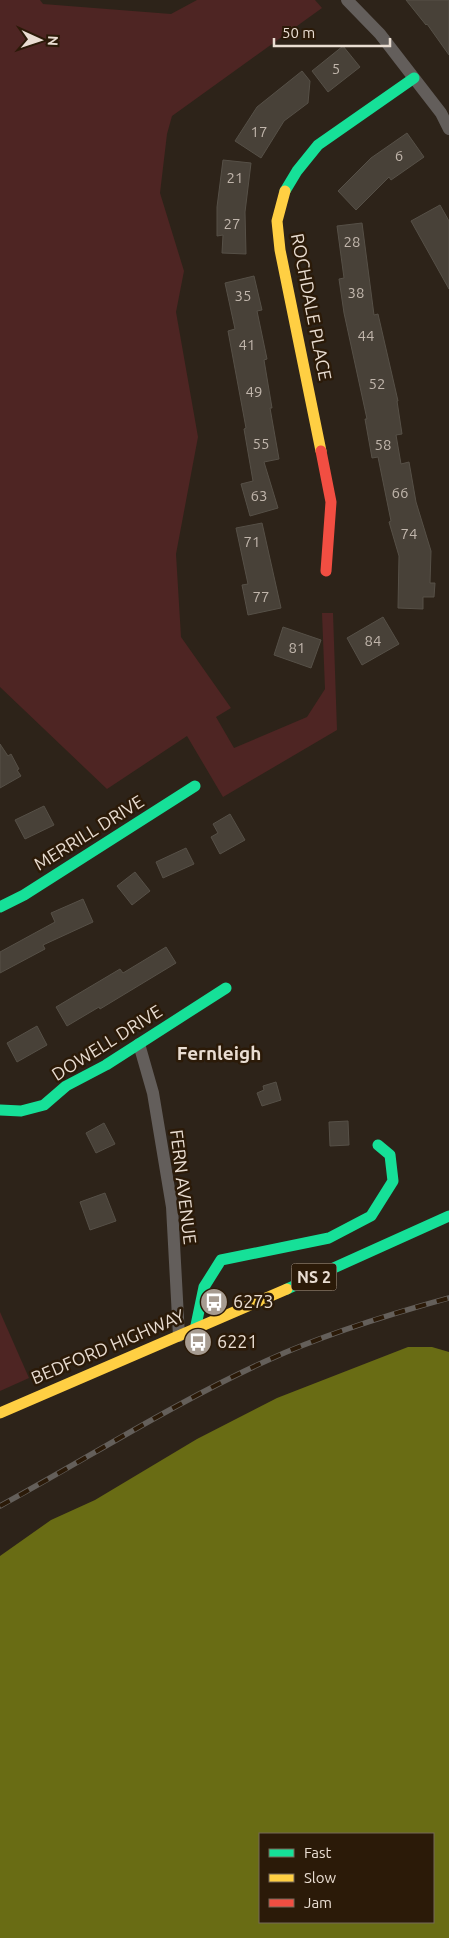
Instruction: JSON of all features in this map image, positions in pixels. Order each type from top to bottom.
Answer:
[{"type":"street","points":[[347,0],[380,34],[441,113],[449,129]]},
{"type":"street","name":"ROCHDALE PLACE","points":[[326,571],[331,502],[280,250],[278,221],[285,192],[297,171],[318,145],[414,78]]},
{"type":"street","name":"MERRILL DRIVE","points":[[0,907],[24,895],[195,786]]},
{"type":"street","name":"DOWELL DRIVE","points":[[0,1110],[21,1111],[44,1105],[66,1086],[106,1065],[226,988]]},
{"type":"street","name":"FERN AVENUE","points":[[139,1044],[153,1093],[172,1207],[179,1336]]},
{"type":"street","points":[[195,1330],[204,1287],[221,1260],[328,1238],[371,1216],[393,1181],[390,1155],[378,1145]]},
{"type":"street","name":"BEDFORD HIGHWAY","points":[[0,1413],[195,1330],[449,1216]]},
{"type":"shaded area","points":[[0,0],[40,0],[43,4],[171,14],[197,0],[315,0],[322,8],[172,116],[167,134],[160,193],[184,271],[176,312],[198,437],[176,554],[181,637],[231,708],[216,717],[234,748],[307,717],[325,689],[322,613],[333,613],[337,730],[223,797],[187,736],[107,789],[0,687]]},
{"type":"shaded area","points":[[0,1312],[29,1378],[0,1391]]},
{"type":"shaded area","points":[[408,1347],[432,1347],[449,1352],[449,1938],[0,1938],[0,1556],[51,1520],[95,1500],[197,1439],[277,1398]]},
{"type":"building","points":[[406,0],[449,0],[449,55],[427,24]]},
{"type":"building","points":[[343,46],[360,67],[328,92],[312,71]]},
{"type":"building","points":[[302,71],[310,81],[308,103],[284,121],[261,158],[235,141],[257,107]]},
{"type":"building","points":[[407,133],[424,157],[391,180],[389,177],[356,210],[338,191],[371,158]]},
{"type":"building","points":[[223,160],[251,163],[245,212],[246,254],[222,253],[223,235],[217,236],[217,207]]},
{"type":"building","points":[[440,205],[449,221],[449,289],[411,221]]},
{"type":"building","points":[[362,223],[374,315],[378,314],[398,401],[402,434],[396,435],[401,464],[409,462],[416,502],[431,551],[430,583],[435,583],[434,597],[423,597],[423,609],[398,608],[399,556],[389,522],[391,521],[378,457],[372,458],[365,419],[367,419],[344,313],[339,279],[344,278],[337,226]]},
{"type":"building","points":[[254,276],[262,310],[257,311],[267,359],[264,360],[279,459],[264,462],[278,508],[250,516],[241,484],[253,481],[244,429],[246,428],[228,331],[235,329],[225,283]]},
{"type":"building","points":[[262,523],[281,608],[248,615],[242,585],[248,584],[236,528]]},
{"type":"building","points":[[383,617],[399,644],[362,665],[347,638]]},
{"type":"building","points":[[283,627],[321,640],[311,668],[274,655]]},
{"type":"building","points":[[0,744],[8,756],[11,754],[21,776],[0,788]]},
{"type":"building","points":[[44,806],[54,825],[25,839],[15,820]]},
{"type":"building","points":[[230,814],[245,840],[220,854],[211,837],[218,833],[213,824]]},
{"type":"building","points":[[186,848],[194,864],[163,878],[156,862]]},
{"type":"building","points":[[135,872],[150,891],[132,905],[117,886]]},
{"type":"building","points":[[83,899],[93,922],[43,945],[45,949],[0,973],[0,952],[55,922],[51,913]]},
{"type":"building","points":[[166,947],[176,963],[100,1009],[99,1007],[67,1026],[56,1007],[120,969],[123,973]]},
{"type":"building","points":[[37,1026],[47,1045],[17,1062],[7,1043]]},
{"type":"building","points":[[276,1082],[281,1100],[262,1106],[257,1093],[264,1090],[263,1086]]},
{"type":"building","points":[[348,1121],[349,1145],[330,1146],[329,1122]]},
{"type":"building","points":[[104,1123],[115,1144],[96,1153],[86,1133]]},
{"type":"building","points":[[105,1193],[116,1221],[90,1230],[80,1202]]},
{"type":"railway","points":[[0,1506],[198,1395],[266,1361],[356,1326],[449,1298]]},
{"type":"traffic: fast","points":[[285,191],[297,171],[318,145],[414,78]]},
{"type":"traffic: fast","points":[[0,907],[24,895],[195,786]]},
{"type":"traffic: fast","points":[[0,1110],[21,1111],[44,1105],[66,1086],[106,1065],[226,988]]},
{"type":"traffic: fast","points":[[195,1330],[204,1287],[221,1260],[329,1238],[371,1216],[393,1181],[390,1155],[378,1145]]},
{"type":"traffic: fast","points":[[287,1289],[449,1216]]},
{"type":"traffic: slow","points":[[285,191],[277,221],[280,250],[321,451]]},
{"type":"traffic: slow","points":[[0,1413],[287,1289]]},
{"type":"traffic: jam","points":[[321,451],[331,502],[326,571]]},
{"type":"place","name":"6273","points":[[214,1302]]},
{"type":"place","name":"6221","points":[[198,1342]]},
{"type":"district","name":"Fernleigh","points":[[219,1053]]}]
